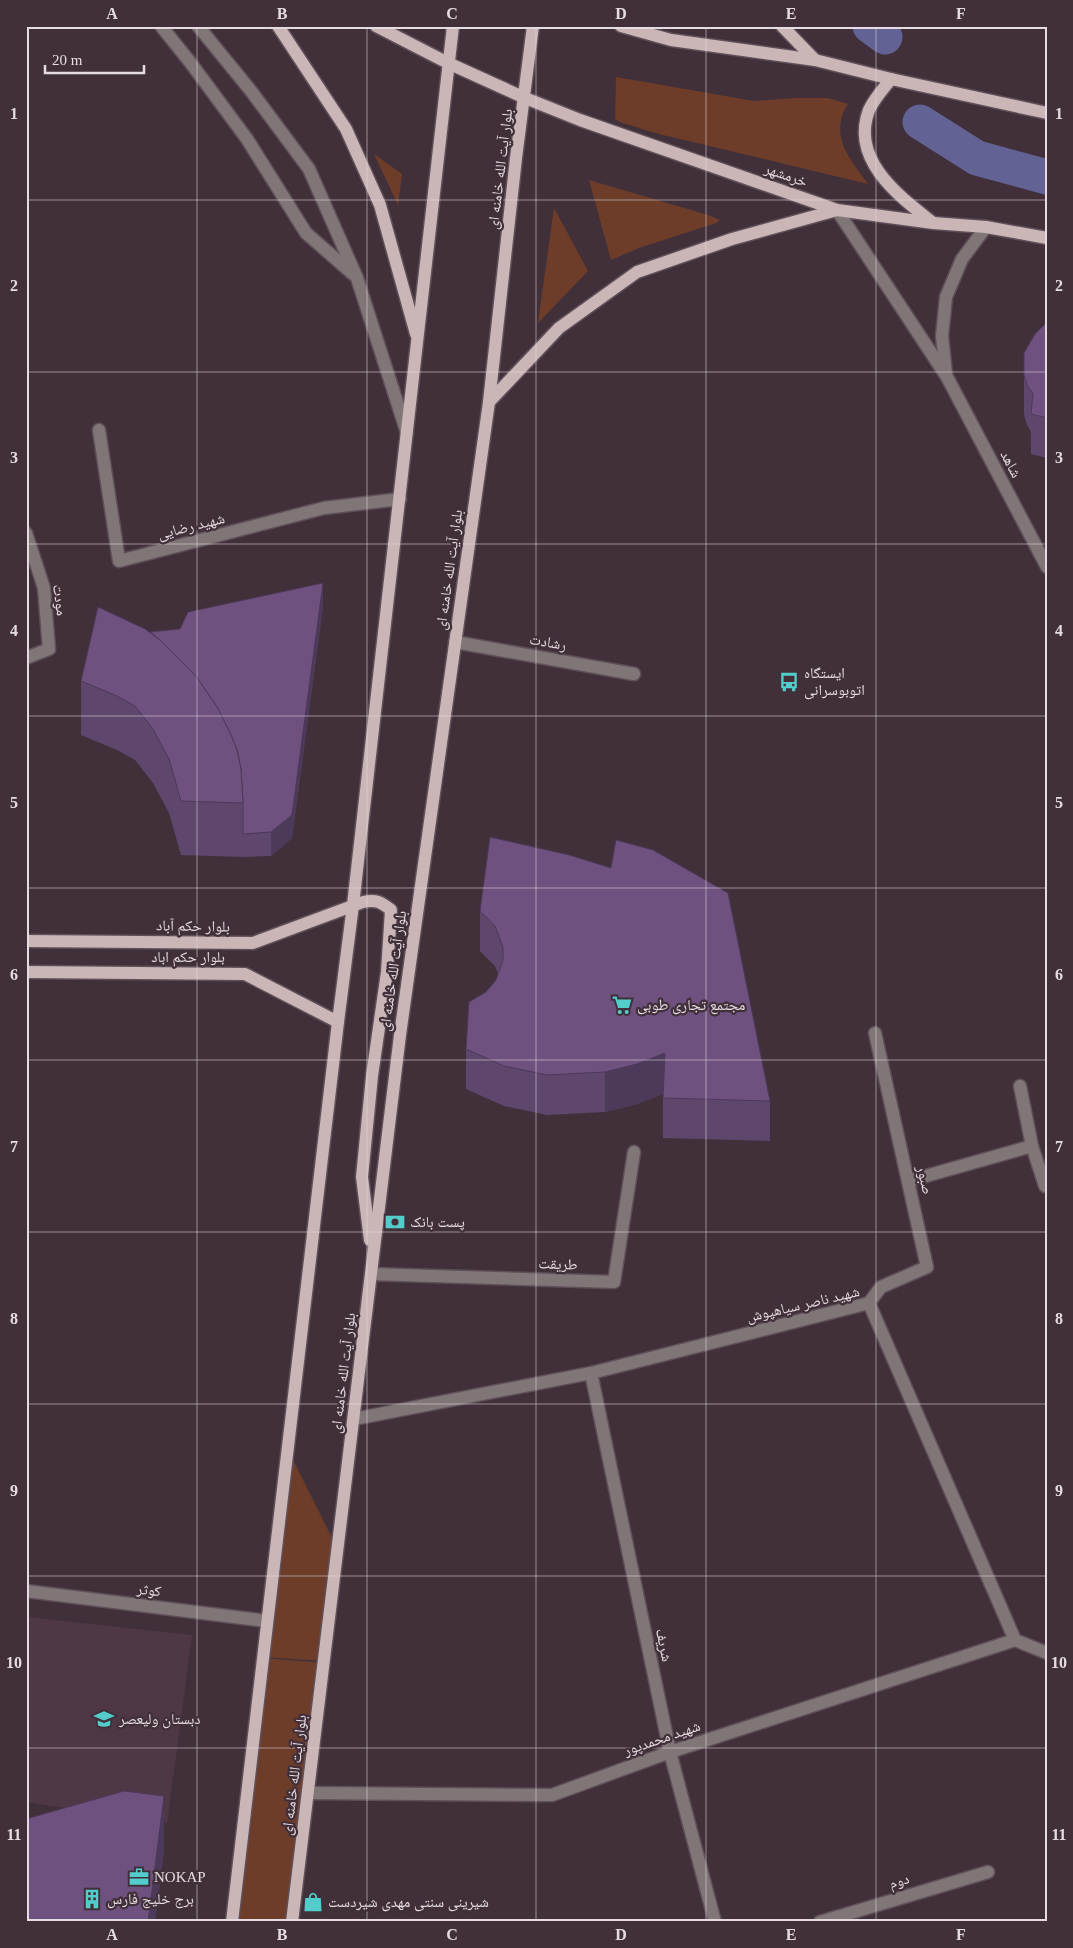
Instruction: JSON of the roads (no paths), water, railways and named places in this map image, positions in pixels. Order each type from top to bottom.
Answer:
[{"type":"main road","points":[[278,26],[346,129],[380,205],[418,341]]},
{"type":"main road","name":"خرمشهر","points":[[376,26],[448,63],[580,120],[837,210],[986,227],[1047,238]]},
{"type":"main road","points":[[232,1922],[353,906],[453,26]]},
{"type":"main road","name":"بلوار آیت الله خامنه ای","points":[[292,1922],[400,1035],[489,402],[515,167],[526,98],[534,26]]},
{"type":"main road","points":[[621,26],[671,40],[815,60],[891,79],[1047,113]]},
{"type":"main road","points":[[782,26],[815,60]]},
{"type":"main road","points":[[891,79],[876,98],[869,111],[866,124],[866,142],[870,158],[883,180],[901,198],[933,222]]},
{"type":"main road","points":[[489,402],[559,328],[637,272],[732,239],[837,210]]},
{"type":"main road","name":"بلوار حکم آباد","points":[[26,941],[253,943],[373,900],[382,902],[391,910],[387,972],[372,1076],[362,1177],[373,1258]]},
{"type":"main road","name":"بلوار حکم اباد","points":[[26,972],[245,974],[338,1022]]},
{"type":"street","points":[[161,26],[247,139],[306,233],[357,278]]},
{"type":"street","points":[[198,26],[310,170],[357,278],[408,433]]},
{"type":"street","name":"شاهد","points":[[837,210],[947,377],[1047,567]]},
{"type":"street","name":"شاهد","points":[[947,377],[942,336],[946,297],[962,259],[986,227]]},
{"type":"street","name":"شهید رضایی","points":[[99,430],[119,561],[324,508],[400,499]]},
{"type":"street","name":"مودت","points":[[26,533],[44,588],[49,648],[26,658]]},
{"type":"street","name":"رشادت","points":[[455,642],[634,674]]},
{"type":"street","name":"صبور","points":[[869,1303],[881,1287],[927,1267],[875,1033]]},
{"type":"street","points":[[1020,1086],[1032,1146],[1045,1186]]},
{"type":"street","points":[[908,1181],[1032,1146]]},
{"type":"street","name":"طریقت","points":[[371,1274],[614,1282],[634,1152]]},
{"type":"street","name":"شهید ناصر سیاهپوش","points":[[354,1419],[591,1373],[869,1303],[1016,1640]]},
{"type":"street","name":"شریف","points":[[591,1373],[670,1752],[715,1922]]},
{"type":"street","name":"کوثر","points":[[26,1591],[267,1621]]},
{"type":"street","points":[[1016,1640],[1047,1652]]},
{"type":"street","name":"شهید محمدپور","points":[[309,1793],[552,1795],[670,1752],[1016,1640]]},
{"type":"street","name":"دوم","points":[[820,1922],[988,1872]]},
{"type":"waterway","points":[[870,26],[885,37]]},
{"type":"waterway","points":[[920,122],[977,158],[1047,177]]},
{"type":"place","name":"ایستگاه اتوبوسرانی","points":[[789,682]]},
{"type":"place","name":"مجتمع تجاری طوبی","points":[[622,1005]]},
{"type":"place","name":"پست بانک","points":[[395,1222]]},
{"type":"place","name":"دبستان ولیعصر","points":[[104,1719]]},
{"type":"place","name":"NOKAP","points":[[139,1877]]},
{"type":"place","name":"برج خلیج فارس","points":[[92,1899]]},
{"type":"place","name":"شیرینی سنتی مهدی شیردست","points":[[313,1902]]}]
